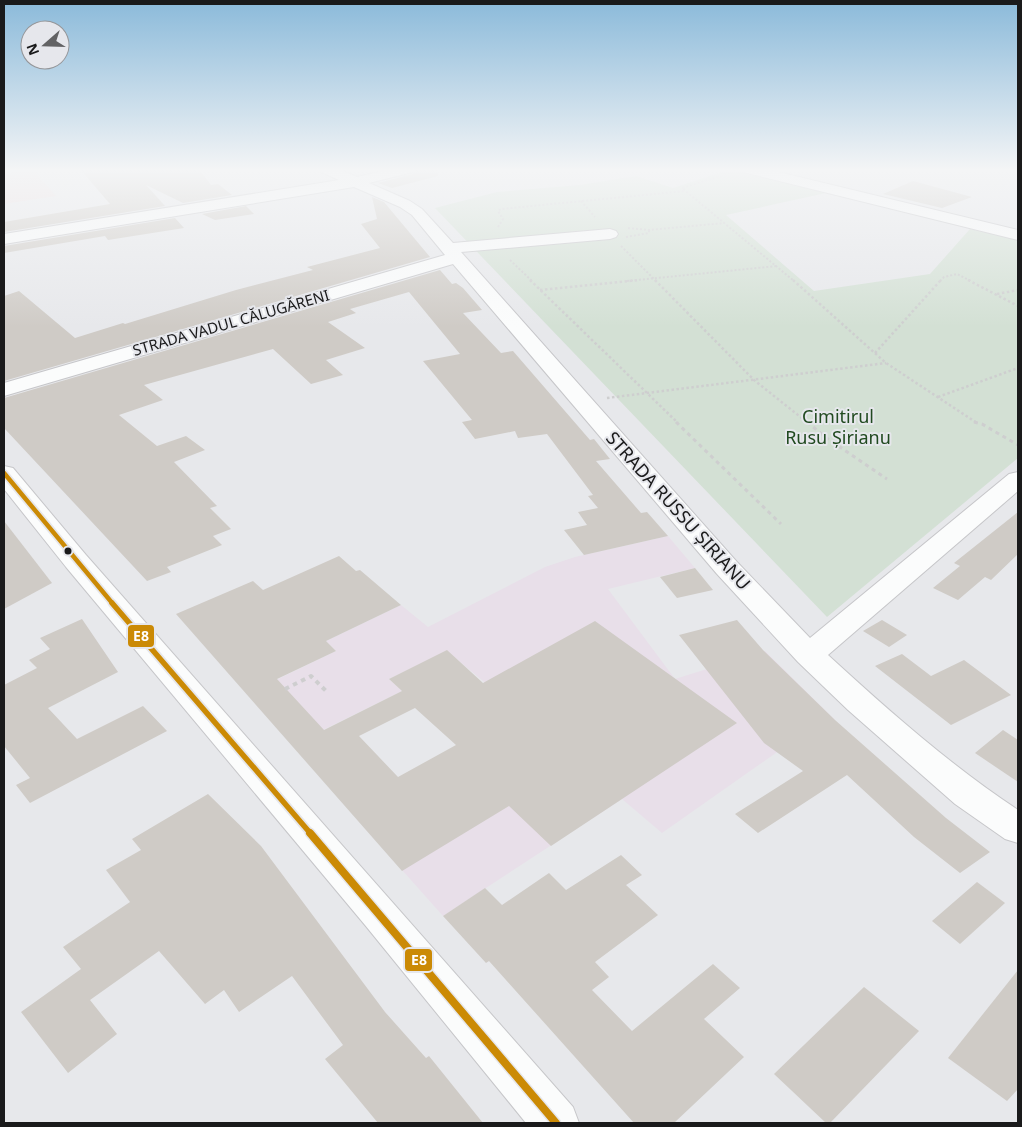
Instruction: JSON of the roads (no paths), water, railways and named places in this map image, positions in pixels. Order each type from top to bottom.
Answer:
[{"type":"street","points":[[4,239],[111,222]]},
{"type":"street","name":"STRADA RUSSU ȘIRIANU","points":[[426,222],[727,568],[809,655],[859,702],[968,795],[1018,829]]},
{"type":"street","points":[[962,222],[1018,235]]},
{"type":"street","name":"STRADA VADUL CĂLUGĂRENI","points":[[4,390],[454,253],[497,244],[612,236]]},
{"type":"street","points":[[4,474],[76,561],[357,887],[556,1123]]},
{"type":"street","points":[[809,655],[1018,479]]},
{"type":"park label","name":"Cimitirul Rusu Șirianu","points":[[838,427]]}]
